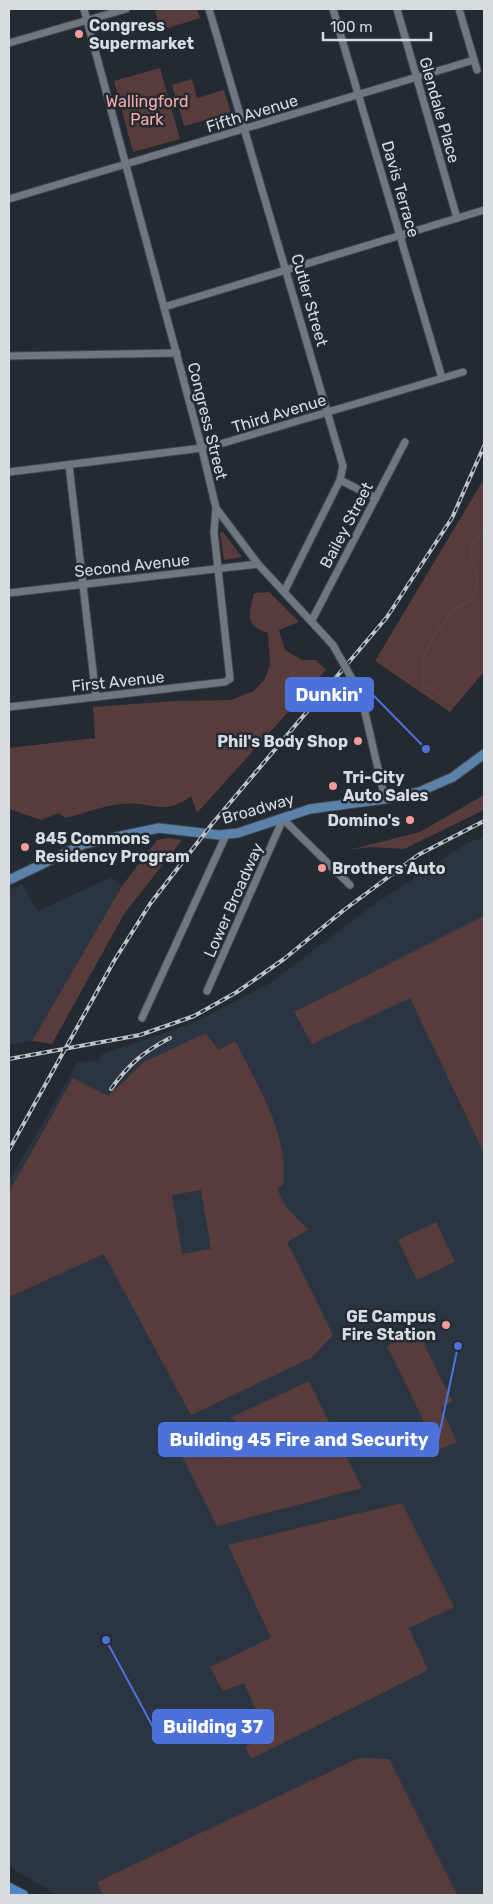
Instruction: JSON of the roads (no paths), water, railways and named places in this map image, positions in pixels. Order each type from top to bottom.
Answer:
[{"type":"highway","points":[[9,1888],[23,1895]]},
{"type":"main road","name":"Broadway","points":[[9,880],[84,844],[159,828],[226,835],[283,819],[310,809],[386,799],[419,792],[439,784],[484,754]]},
{"type":"street","name":"Congress Street","points":[[84,9],[202,449],[216,508],[258,564],[312,620],[333,646],[361,695],[386,799]]},
{"type":"street","points":[[9,44],[126,9]]},
{"type":"street","name":"Cutler Street","points":[[209,9],[287,269],[343,466],[340,480],[284,592]]},
{"type":"street","name":"Davis Terrace","points":[[333,9],[442,378]]},
{"type":"street","name":"Glendale Place","points":[[397,9],[457,218]]},
{"type":"street","points":[[459,9],[476,70]]},
{"type":"street","name":"Fifth Avenue","points":[[9,199],[474,60]]},
{"type":"street","points":[[164,307],[287,269],[401,237],[484,210]]},
{"type":"street","points":[[9,356],[176,354]]},
{"type":"street","name":"Third Avenue","points":[[9,472],[202,449],[463,372]]},
{"type":"street","name":"Bailey Street","points":[[312,620],[404,442]]},
{"type":"street","points":[[69,465],[96,697]]},
{"type":"street","points":[[340,480],[376,498]]},
{"type":"street","points":[[216,508],[214,532],[217,569]]},
{"type":"street","name":"Second Avenue","points":[[9,593],[258,564]]},
{"type":"street","name":"First Avenue","points":[[9,707],[225,682],[230,679],[217,569]]},
{"type":"street","points":[[283,819],[350,885]]},
{"type":"street","name":"Lower Broadway","points":[[207,991],[283,819]]},
{"type":"street","points":[[142,1018],[226,835]]},
{"type":"waterway","points":[[442,696],[423,685],[423,661],[431,640],[455,608],[472,600],[477,580],[470,552],[476,540],[484,533]]},
{"type":"railway","points":[[9,1150],[114,961],[150,904],[212,824],[387,617],[452,518],[484,446]]},
{"type":"railway","points":[[9,1059],[140,1035],[194,1016],[237,992],[284,959],[344,910],[418,855],[484,821]]},
{"type":"railway","points":[[111,1089],[137,1059],[170,1038]]},
{"type":"place","name":"Congress Supermarket","points":[[79,34]]},
{"type":"place","name":"Phil's Body Shop","points":[[358,741]]},
{"type":"place","name":"Dunkin'","points":[[426,749]]},
{"type":"place","name":"Tri-City Auto Sales","points":[[333,786]]},
{"type":"place","name":"Domino's","points":[[410,820]]},
{"type":"place","name":"845 Commons Residency Program","points":[[25,847]]},
{"type":"place","name":"Brothers Auto","points":[[322,868]]},
{"type":"place","name":"GE Campus Fire Station","points":[[446,1325]]},
{"type":"place","name":"Building 45 Fire and Security","points":[[458,1346]]},
{"type":"place","name":"Building 37","points":[[106,1640]]},
{"type":"park label","name":"Wallingford Park","points":[[147,110]]}]
